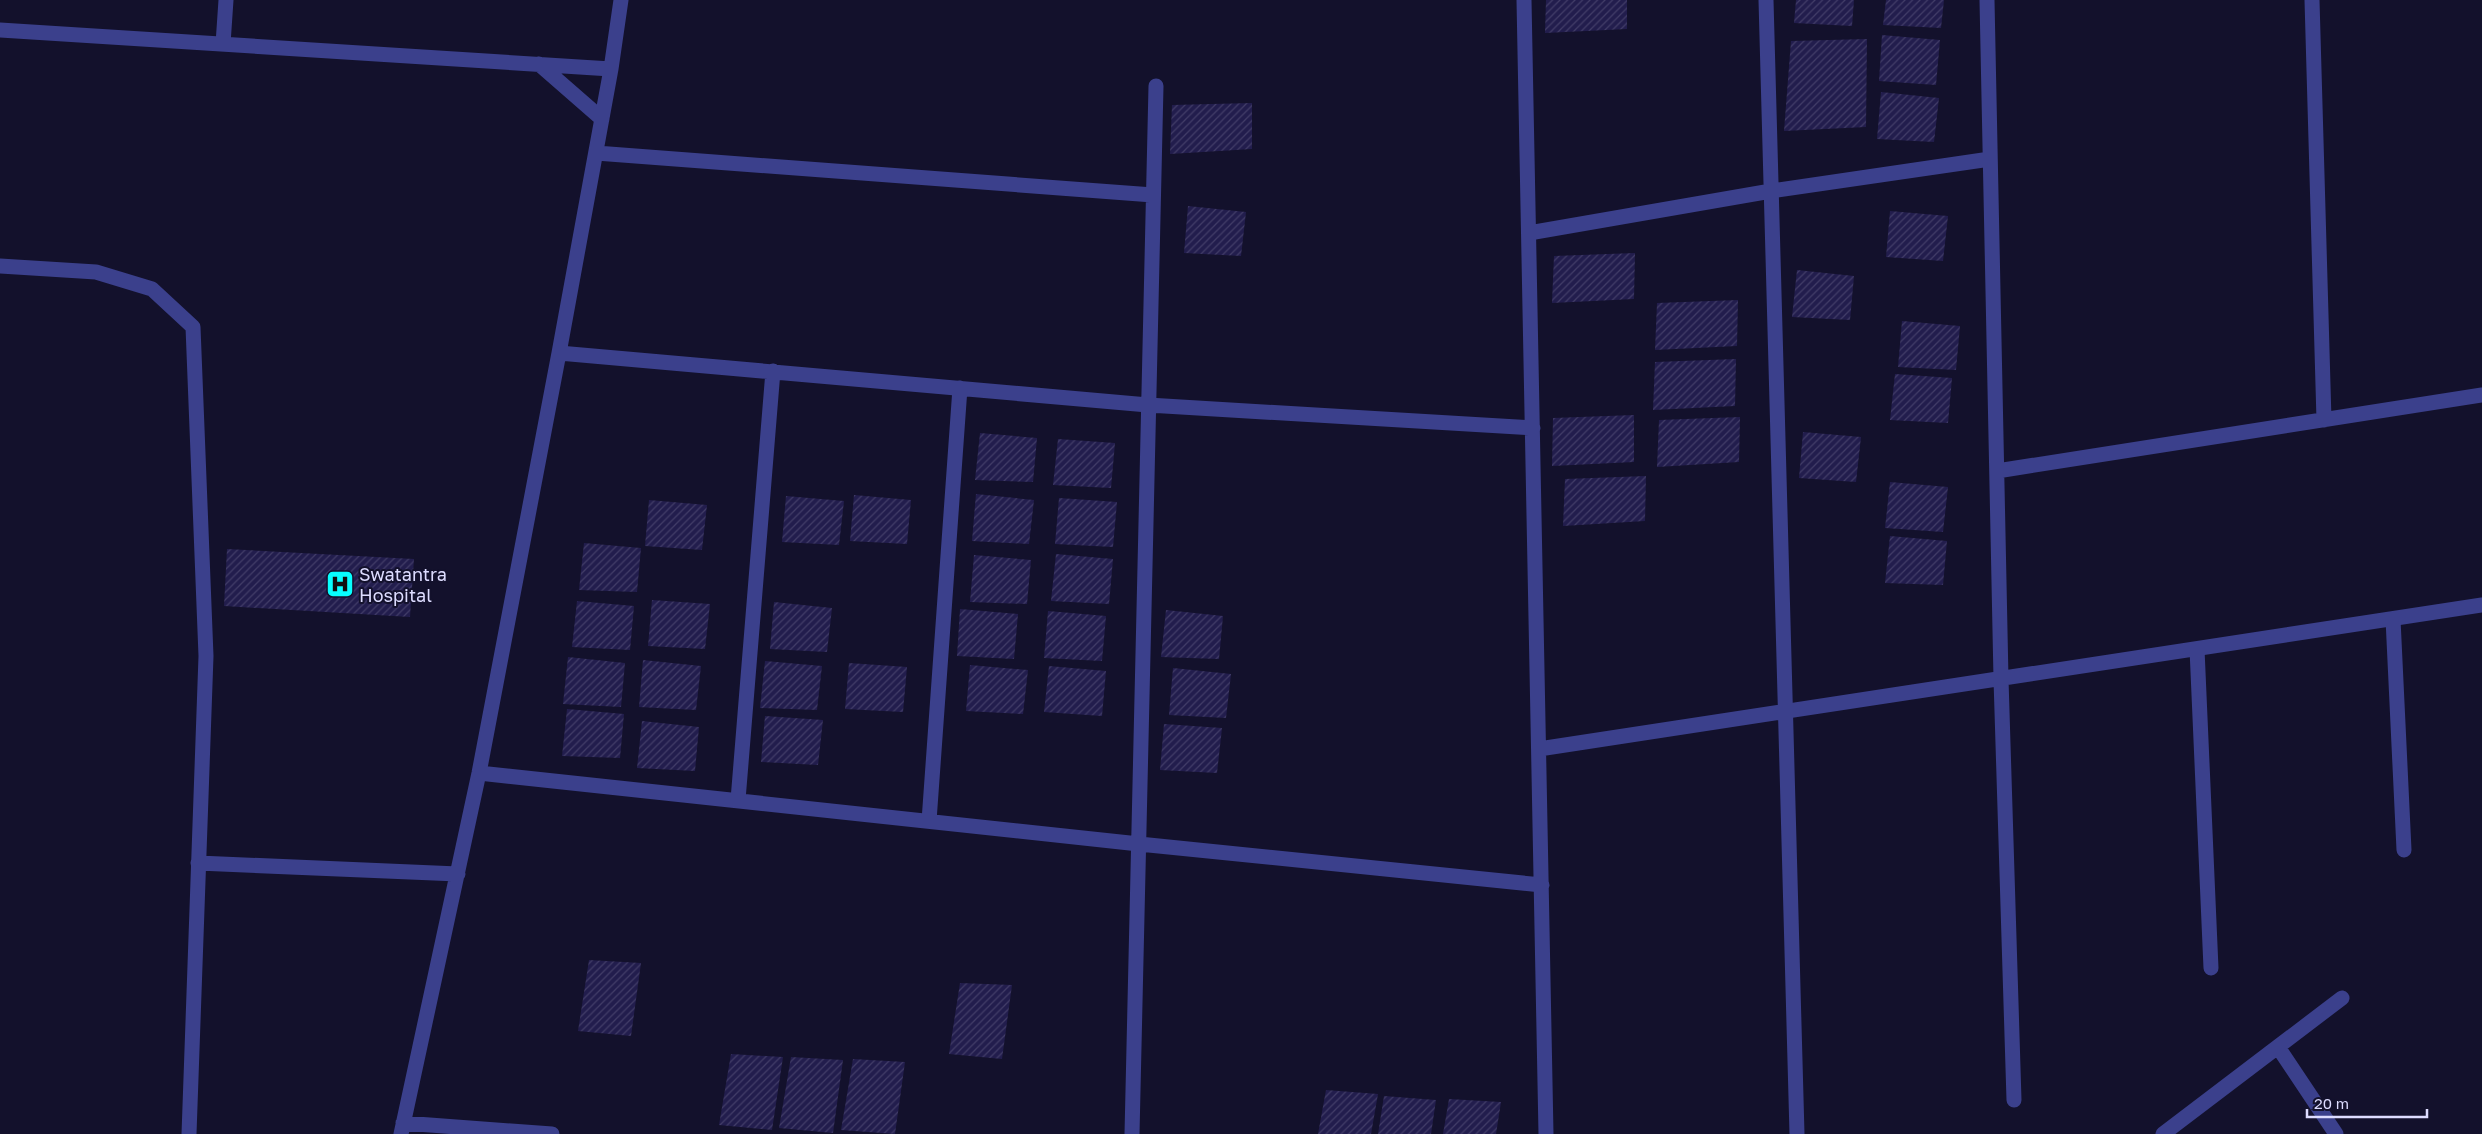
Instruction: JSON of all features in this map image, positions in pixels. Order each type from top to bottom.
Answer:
[{"type":"street","points":[[224,44],[226,0]]},
{"type":"street","points":[[552,1134],[402,1128],[479,773],[596,153],[621,0]]},
{"type":"street","points":[[1524,0],[1546,1134]]},
{"type":"street","points":[[1766,0],[1796,1134]]},
{"type":"street","points":[[1987,0],[2001,679],[2014,1100]]},
{"type":"street","points":[[2312,0],[2324,420]]},
{"type":"street","points":[[0,30],[611,69]]},
{"type":"street","points":[[539,64],[602,119]]},
{"type":"street","points":[[1132,1134],[1156,86]]},
{"type":"street","points":[[596,153],[1153,195]]},
{"type":"street","points":[[1529,233],[1771,191],[1990,159]]},
{"type":"street","points":[[0,266],[96,272],[143,286],[152,289],[193,327],[206,656],[189,1134]]},
{"type":"street","points":[[559,352],[1148,405],[1533,428]]},
{"type":"street","points":[[738,800],[773,371]]},
{"type":"street","points":[[929,821],[960,388]]},
{"type":"street","points":[[1997,471],[2482,395]]},
{"type":"street","points":[[1539,749],[2482,605]]},
{"type":"street","points":[[2392,619],[2404,850]]},
{"type":"street","points":[[2197,649],[2211,968]]},
{"type":"street","points":[[479,773],[1542,885]]},
{"type":"street","points":[[198,863],[458,874]]},
{"type":"street","points":[[2163,1134],[2342,998]]},
{"type":"street","points":[[2278,1047],[2336,1134]]},
{"type":"building","points":[[1546,0],[1627,0],[1627,29],[1545,33]]},
{"type":"building","points":[[1796,0],[1854,0],[1852,26],[1794,23]]},
{"type":"building","points":[[1886,0],[1944,0],[1941,28],[1883,25]]},
{"type":"building","points":[[1882,35],[1940,40],[1936,85],[1879,81]]},
{"type":"building","points":[[1867,39],[1866,127],[1784,131],[1791,41]]},
{"type":"building","points":[[1881,92],[1939,98],[1934,142],[1877,139]]},
{"type":"building","points":[[1252,103],[1252,149],[1170,154],[1172,105]]},
{"type":"building","points":[[1188,206],[1246,212],[1241,256],[1184,253]]},
{"type":"building","points":[[1890,211],[1948,216],[1943,261],[1886,257]]},
{"type":"building","points":[[1635,253],[1634,299],[1552,303],[1554,256]]},
{"type":"building","points":[[1797,270],[1854,276],[1850,320],[1792,317]]},
{"type":"building","points":[[1738,300],[1737,346],[1655,350],[1657,303]]},
{"type":"building","points":[[1902,321],[1960,326],[1956,370],[1898,367]]},
{"type":"building","points":[[1736,359],[1735,406],[1653,410],[1655,362]]},
{"type":"building","points":[[1895,374],[1952,378],[1948,423],[1890,420]]},
{"type":"building","points":[[1634,415],[1634,462],[1552,466],[1553,418]]},
{"type":"building","points":[[1740,417],[1739,462],[1657,467],[1659,420]]},
{"type":"building","points":[[1803,432],[1861,437],[1856,482],[1799,478]]},
{"type":"building","points":[[980,433],[1037,438],[1033,482],[975,480]]},
{"type":"building","points":[[1058,439],[1115,443],[1111,488],[1053,485]]},
{"type":"building","points":[[1646,476],[1645,521],[1563,526],[1565,479]]},
{"type":"building","points":[[1890,482],[1948,487],[1943,532],[1885,528]]},
{"type":"building","points":[[976,494],[1034,500],[1029,544],[972,541]]},
{"type":"building","points":[[854,495],[911,500],[907,544],[850,541]]},
{"type":"building","points":[[786,496],[844,501],[839,545],[782,542]]},
{"type":"building","points":[[1059,498],[1117,502],[1113,547],[1055,544]]},
{"type":"building","points":[[649,500],[707,505],[702,550],[645,546]]},
{"type":"building","points":[[1890,536],[1947,541],[1943,585],[1885,583]]},
{"type":"building","points":[[584,543],[641,548],[637,592],[579,590]]},
{"type":"building","points":[[227,549],[414,559],[410,617],[224,606]]},
{"type":"building","points":[[1056,554],[1113,559],[1109,604],[1051,601]]},
{"type":"building","points":[[974,555],[1031,560],[1027,604],[970,602]]},
{"type":"building","points":[[652,600],[710,604],[705,649],[648,646]]},
{"type":"building","points":[[577,601],[634,606],[630,650],[572,647]]},
{"type":"building","points":[[774,602],[832,608],[827,652],[770,649]]},
{"type":"building","points":[[960,609],[1018,614],[1014,659],[957,656]]},
{"type":"building","points":[[1166,610],[1223,616],[1219,659],[1161,657]]},
{"type":"building","points":[[1048,611],[1106,616],[1102,661],[1044,658]]},
{"type":"building","points":[[568,657],[625,663],[621,707],[563,704]]},
{"type":"building","points":[[643,660],[701,666],[696,710],[639,707]]},
{"type":"building","points":[[765,661],[822,666],[817,710],[760,708]]},
{"type":"building","points":[[849,663],[907,667],[903,712],[845,709]]},
{"type":"building","points":[[970,665],[1028,670],[1023,714],[966,711]]},
{"type":"building","points":[[1049,666],[1106,671],[1102,716],[1044,712]]},
{"type":"building","points":[[1173,668],[1231,674],[1226,718],[1169,715]]},
{"type":"building","points":[[567,709],[624,714],[620,758],[562,756]]},
{"type":"building","points":[[765,716],[823,720],[818,765],[761,762]]},
{"type":"building","points":[[642,721],[699,727],[695,771],[637,768]]},
{"type":"building","points":[[1164,724],[1222,728],[1217,773],[1160,770]]},
{"type":"building","points":[[589,960],[641,963],[631,1036],[578,1031]]},
{"type":"building","points":[[960,983],[1012,985],[1002,1059],[949,1054]]},
{"type":"building","points":[[731,1054],[783,1057],[772,1130],[719,1125]]},
{"type":"building","points":[[791,1057],[843,1060],[833,1133],[779,1128]]},
{"type":"building","points":[[853,1059],[905,1062],[895,1134],[841,1130]]},
{"type":"building","points":[[1326,1090],[1378,1094],[1371,1134],[1318,1134]]},
{"type":"building","points":[[1384,1096],[1436,1100],[1431,1134],[1378,1134]]},
{"type":"building","points":[[1449,1099],[1501,1102],[1496,1134],[1443,1134]]},
{"type":"place","name":"Swatantra Hospital","points":[[340,584]]}]
